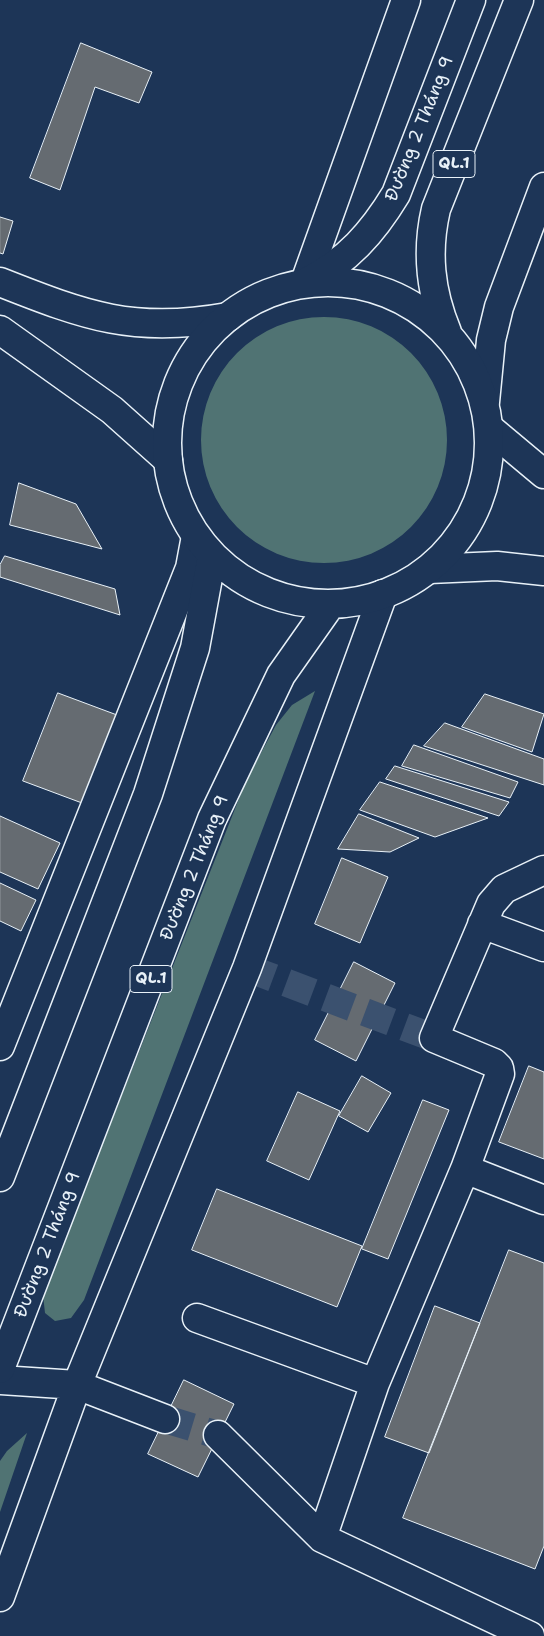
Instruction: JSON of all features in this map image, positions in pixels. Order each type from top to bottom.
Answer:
[{"type":"main road","points":[[305,282],[406,0]]},
{"type":"main road","name":"Đường 2 Tháng 9","points":[[305,282],[342,260],[374,229],[396,194],[471,0]]},
{"type":"main road","name":"QL.1","points":[[447,333],[433,292],[430,271],[431,229],[436,209],[519,0]]},
{"type":"main road","points":[[544,187],[499,307],[491,340],[487,415],[487,472],[476,506],[459,537],[429,569],[407,584],[383,594],[357,601],[331,604],[279,597],[232,573],[204,546],[179,504],[173,487],[168,460],[167,434],[171,407],[179,382],[192,357],[228,317],[250,302],[305,282],[355,284],[381,290],[405,301],[427,315],[447,333],[464,354],[476,377],[487,415],[544,474]]},
{"type":"main road","points":[[0,282],[77,312],[107,320],[169,325],[228,317]]},
{"type":"main road","points":[[0,330],[112,410],[168,460]]},
{"type":"main road","points":[[0,1046],[190,568],[204,546]]},
{"type":"main road","points":[[0,1177],[148,794],[195,648],[204,546]]},
{"type":"main road","points":[[429,569],[497,566],[544,571]]},
{"type":"main road","points":[[0,1598],[77,1385],[247,968],[383,594]]},
{"type":"main road","name":"Đường 2 Tháng 9","points":[[0,1369],[212,819],[281,675],[331,604]]},
{"type":"main road","points":[[322,1538],[375,1383],[465,1169],[500,1074],[499,1068],[494,1062],[434,1038],[492,904],[504,889],[544,870]]},
{"type":"main road","points":[[482,924],[544,947]]},
{"type":"main road","points":[[465,1169],[544,1200]]},
{"type":"main road","points":[[197,1318],[375,1383]]},
{"type":"main road","points":[[0,1380],[77,1385],[165,1419]]},
{"type":"main road","points":[[218,1435],[322,1538],[530,1636]]},
{"type":"green space","points":[[336,317],[360,322],[382,331],[393,337],[411,353],[427,371],[438,393],[445,416],[447,440],[445,464],[438,487],[427,509],[411,527],[393,543],[360,558],[336,563],[312,563],[288,558],[255,543],[221,509],[210,487],[203,464],[201,428],[206,404],[221,371],[255,337],[277,326],[300,319]]},
{"type":"green space","points":[[315,691],[84,1300],[71,1318],[55,1321],[45,1313],[43,1295],[246,781],[276,725],[292,705]]},
{"type":"green space","points":[[27,1433],[0,1512],[0,1461],[7,1451]]},
{"type":"building","points":[[81,43],[152,72],[139,103],[95,87],[60,190],[30,178]]},
{"type":"building","points":[[0,217],[13,221],[3,254],[0,253]]},
{"type":"building","points":[[19,483],[76,504],[102,549],[10,525]]},
{"type":"building","points":[[5,556],[115,589],[120,615],[0,577],[0,565]]},
{"type":"building","points":[[58,693],[117,715],[82,803],[23,781]]},
{"type":"building","points":[[485,694],[544,714],[532,752],[462,727]]},
{"type":"building","points":[[445,723],[544,759],[544,785],[424,746]]},
{"type":"building","points":[[414,745],[518,782],[510,798],[402,766]]},
{"type":"building","points":[[395,766],[509,802],[499,816],[386,779]]},
{"type":"building","points":[[380,782],[488,818],[435,837],[360,810]]},
{"type":"building","points":[[359,814],[419,838],[390,852],[338,849]]},
{"type":"building","points":[[0,816],[60,843],[38,889],[0,872]]},
{"type":"building","points":[[342,858],[388,877],[360,943],[315,924]]},
{"type":"building","points":[[0,883],[36,900],[21,931],[0,921]]},
{"type":"building","points":[[354,962],[395,983],[356,1061],[315,1040]]},
{"type":"building","points":[[529,1066],[544,1072],[544,1159],[499,1142]]},
{"type":"building","points":[[362,1076],[391,1093],[368,1132],[339,1116]]},
{"type":"building","points":[[298,1092],[340,1111],[309,1180],[267,1161]]},
{"type":"building","points":[[423,1100],[449,1110],[388,1259],[362,1249]]},
{"type":"building","points":[[217,1189],[362,1246],[337,1307],[192,1250]]},
{"type":"building","points":[[509,1250],[544,1263],[544,1546],[535,1569],[403,1518]]},
{"type":"building","points":[[435,1306],[480,1323],[429,1453],[385,1437]]},
{"type":"building","points":[[184,1380],[234,1404],[198,1477],[148,1454]]},
{"type":"tunnel","points":[[247,968],[434,1038]]},
{"type":"tunnel","points":[[165,1419],[218,1435]]}]
